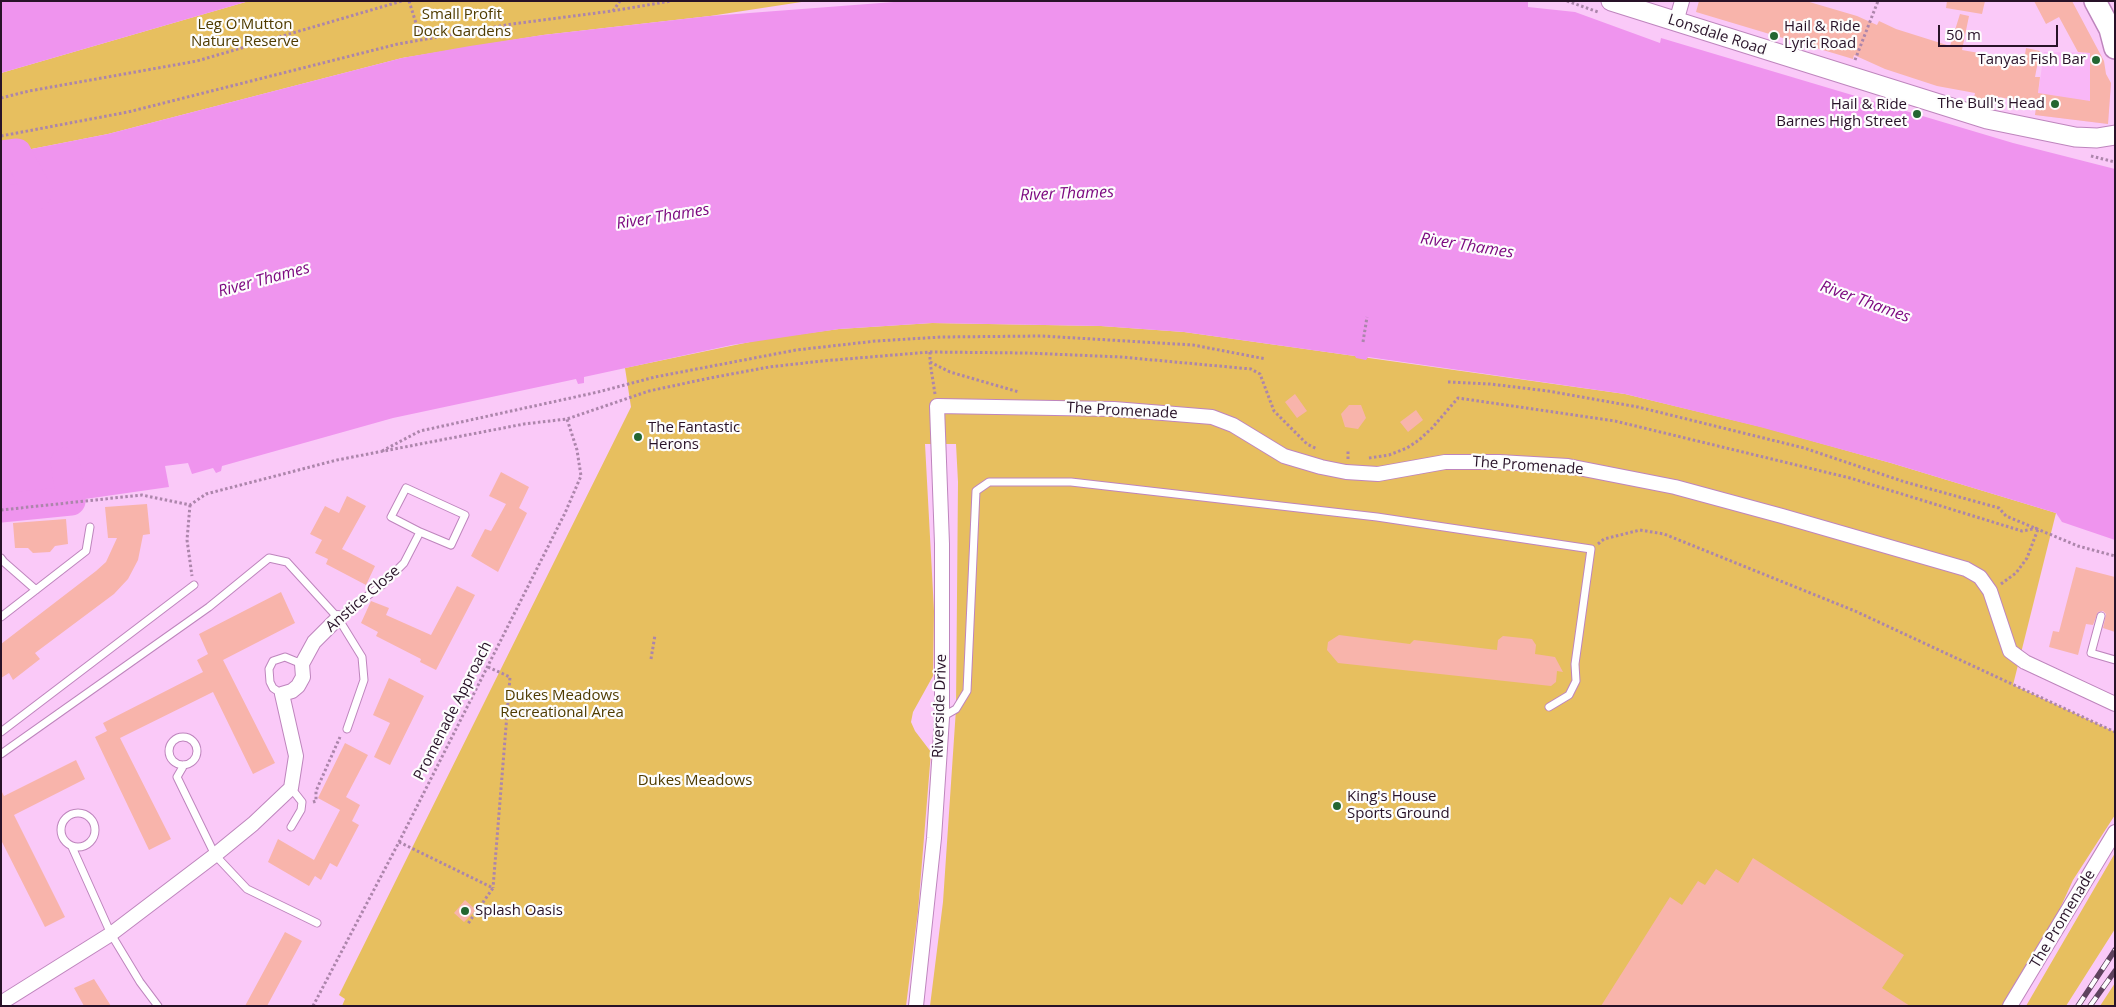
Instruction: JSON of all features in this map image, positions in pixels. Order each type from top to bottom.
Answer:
[{"type":"main road","name":"Lonsdale Road","points":[[1611,1],[1848,77],[1988,119],[2075,138],[2097,138],[2115,135]]},
{"type":"main road","points":[[2095,1],[2110,29],[2115,48]]},
{"type":"street","points":[[1676,22],[1682,1]]},
{"type":"street","name":"The Promenade","points":[[937,406],[1114,409],[1212,417],[1233,425],[1284,456],[1320,467],[1346,472],[1378,474],[1445,462],[1499,462],[1568,466],[1683,489],[1966,569],[1980,577],[1990,591],[2010,650],[2025,662],[2115,704]]},
{"type":"street","name":"Riverside Drive","points":[[916,1006],[934,838],[942,718],[942,544],[937,406]]},
{"type":"street","name":"Anstice Close","points":[[302,664],[314,642],[338,618]]},
{"type":"street","points":[[2,1000],[111,934],[215,855],[253,824],[291,788],[296,756],[282,694],[292,692],[298,686],[303,677],[302,664]]},
{"type":"street","name":"The Promenade","points":[[2010,1006],[2115,832]]},
{"type":"lane","points":[[942,718],[956,709],[967,691],[976,491],[989,482],[1071,482],[1377,517],[1592,549],[1576,664],[1576,681],[1569,695],[1549,707]]},
{"type":"lane","points":[[406,488],[464,515],[451,545],[420,532],[391,517],[406,488]]},
{"type":"lane","points":[[1,617],[86,551],[90,527]]},
{"type":"lane","name":"Anstice Close","points":[[338,618],[382,585],[404,564],[420,532]]},
{"type":"lane","points":[[1,558],[36,590]]},
{"type":"lane","points":[[1,754],[209,607],[269,558],[287,562],[338,618],[362,657],[364,680],[347,729]]},
{"type":"lane","points":[[1,732],[194,585]]},
{"type":"lane","points":[[2102,616],[2091,653],[2115,660]]},
{"type":"lane","points":[[282,694],[273,688],[270,682],[269,670],[273,661],[285,657],[302,664]]},
{"type":"lane","points":[[184,766],[175,763],[168,752],[171,743],[183,736],[195,743],[197,753],[193,762],[184,766],[177,777],[215,855],[247,888],[317,923]]},
{"type":"lane","points":[[291,788],[302,802],[301,810],[291,827]]},
{"type":"lane","points":[[72,847],[78,848],[89,843],[95,833],[93,822],[85,814],[79,812],[68,815],[61,824],[60,830],[64,840],[72,847],[111,934],[140,982],[158,1006]]},
{"type":"path","points":[[1,98],[39,89],[197,60],[402,1]]},
{"type":"path","points":[[409,1],[421,40]]},
{"type":"path","points":[[613,11],[620,1]]},
{"type":"path","points":[[1,136],[128,112],[398,44],[512,24],[613,11],[671,1]]},
{"type":"path","points":[[1848,77],[1878,1]]},
{"type":"path","points":[[1363,342],[1366,317]]},
{"type":"path","points":[[379,453],[420,430],[598,392],[655,377],[787,352],[876,341],[942,337],[1052,337],[1193,345],[1266,359]]},
{"type":"path","points":[[930,352],[937,406]]},
{"type":"path","points":[[1,510],[142,495],[190,505],[206,494],[337,460],[524,424],[567,419],[649,391],[770,368],[822,361],[930,352],[1111,357],[1251,369],[1260,374],[1274,411],[1307,444],[1319,450]]},
{"type":"path","points":[[930,362],[950,372],[1024,393]]},
{"type":"path","points":[[1448,382],[1490,384],[1638,407],[1804,448],[1906,482],[1999,508],[2006,516],[2078,546],[2115,556]]},
{"type":"path","points":[[1365,458],[1389,455],[1407,448],[1432,428],[1458,398],[1615,420],[1850,478],[2022,531],[2038,528]]},
{"type":"path","name":"Promenade Approach","points":[[313,1006],[399,842],[565,513],[581,476],[577,450],[567,419]]},
{"type":"path","points":[[1340,457],[1353,459]]},
{"type":"path","points":[[190,505],[187,540],[194,585]]},
{"type":"path","points":[[1990,591],[2016,573],[2028,558],[2038,528]]},
{"type":"path","points":[[1592,549],[1604,539],[1640,530],[1664,534],[1855,612],[2115,732]]},
{"type":"path","points":[[651,659],[655,635]]},
{"type":"path","points":[[467,925],[494,888],[510,677],[488,667]]},
{"type":"path","points":[[302,802],[316,802],[316,791],[341,735],[347,729]]},
{"type":"path","points":[[399,842],[494,888]]},
{"type":"shaded area","points":[[2044,52],[2100,53],[2104,76],[2111,85],[2108,124],[2035,115]]},
{"type":"green space","points":[[249,1],[808,1],[710,16],[543,35],[402,58],[108,134],[1,155],[1,73]]},
{"type":"green space","points":[[932,323],[1101,326],[1184,332],[1625,394],[1766,428],[1891,463],[2056,513],[2013,685],[2115,732],[2115,815],[2073,880],[2052,926],[2003,1006],[930,1006],[943,902],[956,709],[958,482],[956,444],[925,444],[934,611],[933,676],[913,712],[911,722],[915,731],[931,752],[918,911],[906,1006],[342,1006],[345,999],[339,995],[631,407],[625,368],[764,339],[839,329]]},
{"type":"green space","points":[[2115,853],[2115,929],[2066,1006],[2026,1006]]},
{"type":"green space","points":[[2115,983],[2115,1006],[2100,1006]]},
{"type":"water","points":[[1,1],[249,1],[1,73]]},
{"type":"water","name":"River Thames","points":[[907,1],[1528,1],[1528,7],[1575,12],[1660,43],[1661,38],[2013,143],[2115,169],[2115,540],[2062,522],[2056,513],[1891,463],[1760,427],[1625,394],[1368,357],[1366,360],[1356,358],[1355,356],[1184,332],[1101,326],[932,323],[839,329],[732,345],[584,377],[584,383],[578,384],[576,379],[393,418],[222,466],[221,471],[216,473],[213,468],[192,474],[188,463],[165,466],[169,487],[71,501],[1,508],[1,155],[108,134],[402,58],[470,46],[543,35],[710,16]]},
{"type":"building","points":[[1699,1],[1806,1],[1857,16],[1877,25],[1879,21],[1896,29],[1950,46],[1960,14],[1969,16],[1962,50],[2024,61],[2026,48],[2040,51],[2035,77],[2040,77],[2038,93],[2090,101],[2090,53],[2078,52],[2059,17],[2046,24],[2034,1],[2072,1],[2104,61],[2106,74],[2111,83],[2108,124],[2035,115],[2036,108],[2022,107],[2023,101],[1998,97],[1996,102],[1974,98],[1975,93],[1937,86],[1885,69],[1854,55],[1853,59],[1696,12]]},
{"type":"building","points":[[1947,1],[1985,1],[1982,14],[1946,8]]},
{"type":"building","points":[[1295,394],[1307,411],[1297,418],[1285,402]]},
{"type":"building","points":[[1349,405],[1361,405],[1366,418],[1358,429],[1345,427],[1341,414]]},
{"type":"building","points":[[1416,410],[1423,420],[1408,432],[1400,422]]},
{"type":"building","points":[[501,472],[529,487],[519,508],[527,513],[498,572],[471,556],[485,529],[491,531],[506,504],[489,496]]},
{"type":"building","points":[[347,496],[366,506],[342,549],[375,566],[366,585],[326,564],[328,559],[315,553],[322,540],[310,534],[325,506],[339,513]]},
{"type":"building","points":[[147,504],[150,534],[143,535],[138,560],[128,579],[114,594],[35,653],[40,659],[13,680],[9,673],[1,678],[1,644],[106,562],[117,538],[108,538],[105,507]]},
{"type":"building","points":[[66,519],[68,544],[55,546],[50,552],[33,553],[28,548],[15,548],[13,523]]},
{"type":"building","points":[[2076,567],[2115,577],[2115,632],[2103,628],[2106,614],[2103,611],[2098,612],[2093,625],[2086,624],[2078,655],[2049,647],[2053,631],[2059,632]]},
{"type":"building","points":[[457,586],[475,595],[436,670],[420,662],[421,659],[376,636],[378,632],[361,623],[371,601],[389,608],[386,615],[431,635]]},
{"type":"building","points":[[281,592],[295,623],[223,660],[275,763],[253,774],[213,692],[120,738],[171,839],[149,850],[95,737],[107,731],[103,723],[203,672],[197,660],[208,654],[199,634]]},
{"type":"building","points":[[1339,635],[1410,644],[1414,640],[1497,650],[1498,640],[1503,636],[1532,639],[1536,645],[1535,654],[1555,657],[1563,672],[1557,671],[1556,682],[1551,686],[1338,663],[1327,650],[1328,642]]},
{"type":"building","points":[[389,678],[424,696],[390,765],[374,757],[390,723],[373,715]]},
{"type":"building","points":[[345,743],[368,755],[346,797],[360,805],[352,821],[359,825],[337,867],[330,863],[321,880],[315,876],[309,886],[268,862],[278,839],[314,860],[340,810],[318,798]]},
{"type":"building","points":[[76,760],[85,779],[14,815],[65,917],[45,927],[1,840],[1,790],[4,796]]},
{"type":"building","points":[[1753,858],[1904,955],[1882,988],[1910,1006],[1601,1006],[1670,897],[1682,905],[1698,881],[1705,885],[1716,869],[1738,883]]},
{"type":"building","name":"Splash Oasis","points":[[465,900],[476,910],[464,922],[454,913]]},
{"type":"building","points":[[285,932],[302,941],[267,1006],[245,1006]]},
{"type":"building","points":[[94,979],[111,1006],[84,1006],[74,988]]},
{"type":"waterway","points":[[1,155],[17,153],[38,192],[32,198],[1,200]]},
{"type":"waterway","points":[[1,508],[71,501],[65,462]]},
{"type":"railway","points":[[2078,1006],[2115,950]]},
{"type":"railway","points":[[2090,1006],[2115,971]]},
{"type":"place","name":"Hail & Ride Lyric Road","points":[[1774,36]]},
{"type":"place","name":"Tanyas Fish Bar","points":[[2096,60]]},
{"type":"place","name":"The Bull's Head","points":[[2055,104]]},
{"type":"place","name":"Hail & Ride Barnes High Street","points":[[1917,114]]},
{"type":"place","name":"The Fantastic Herons","points":[[638,437]]},
{"type":"place","name":"King's House Sports Ground","points":[[1337,806]]},
{"type":"place","name":"Splash Oasis","points":[[465,911]]},
{"type":"park label","name":"Small Profit Dock Gardens","points":[[462,24]]},
{"type":"park label","name":"Leg O'Mutton Nature Reserve","points":[[245,34]]},
{"type":"park label","name":"Dukes Meadows Recreational Area","points":[[562,704]]},
{"type":"park label","name":"Dukes Meadows","points":[[695,781]]}]
